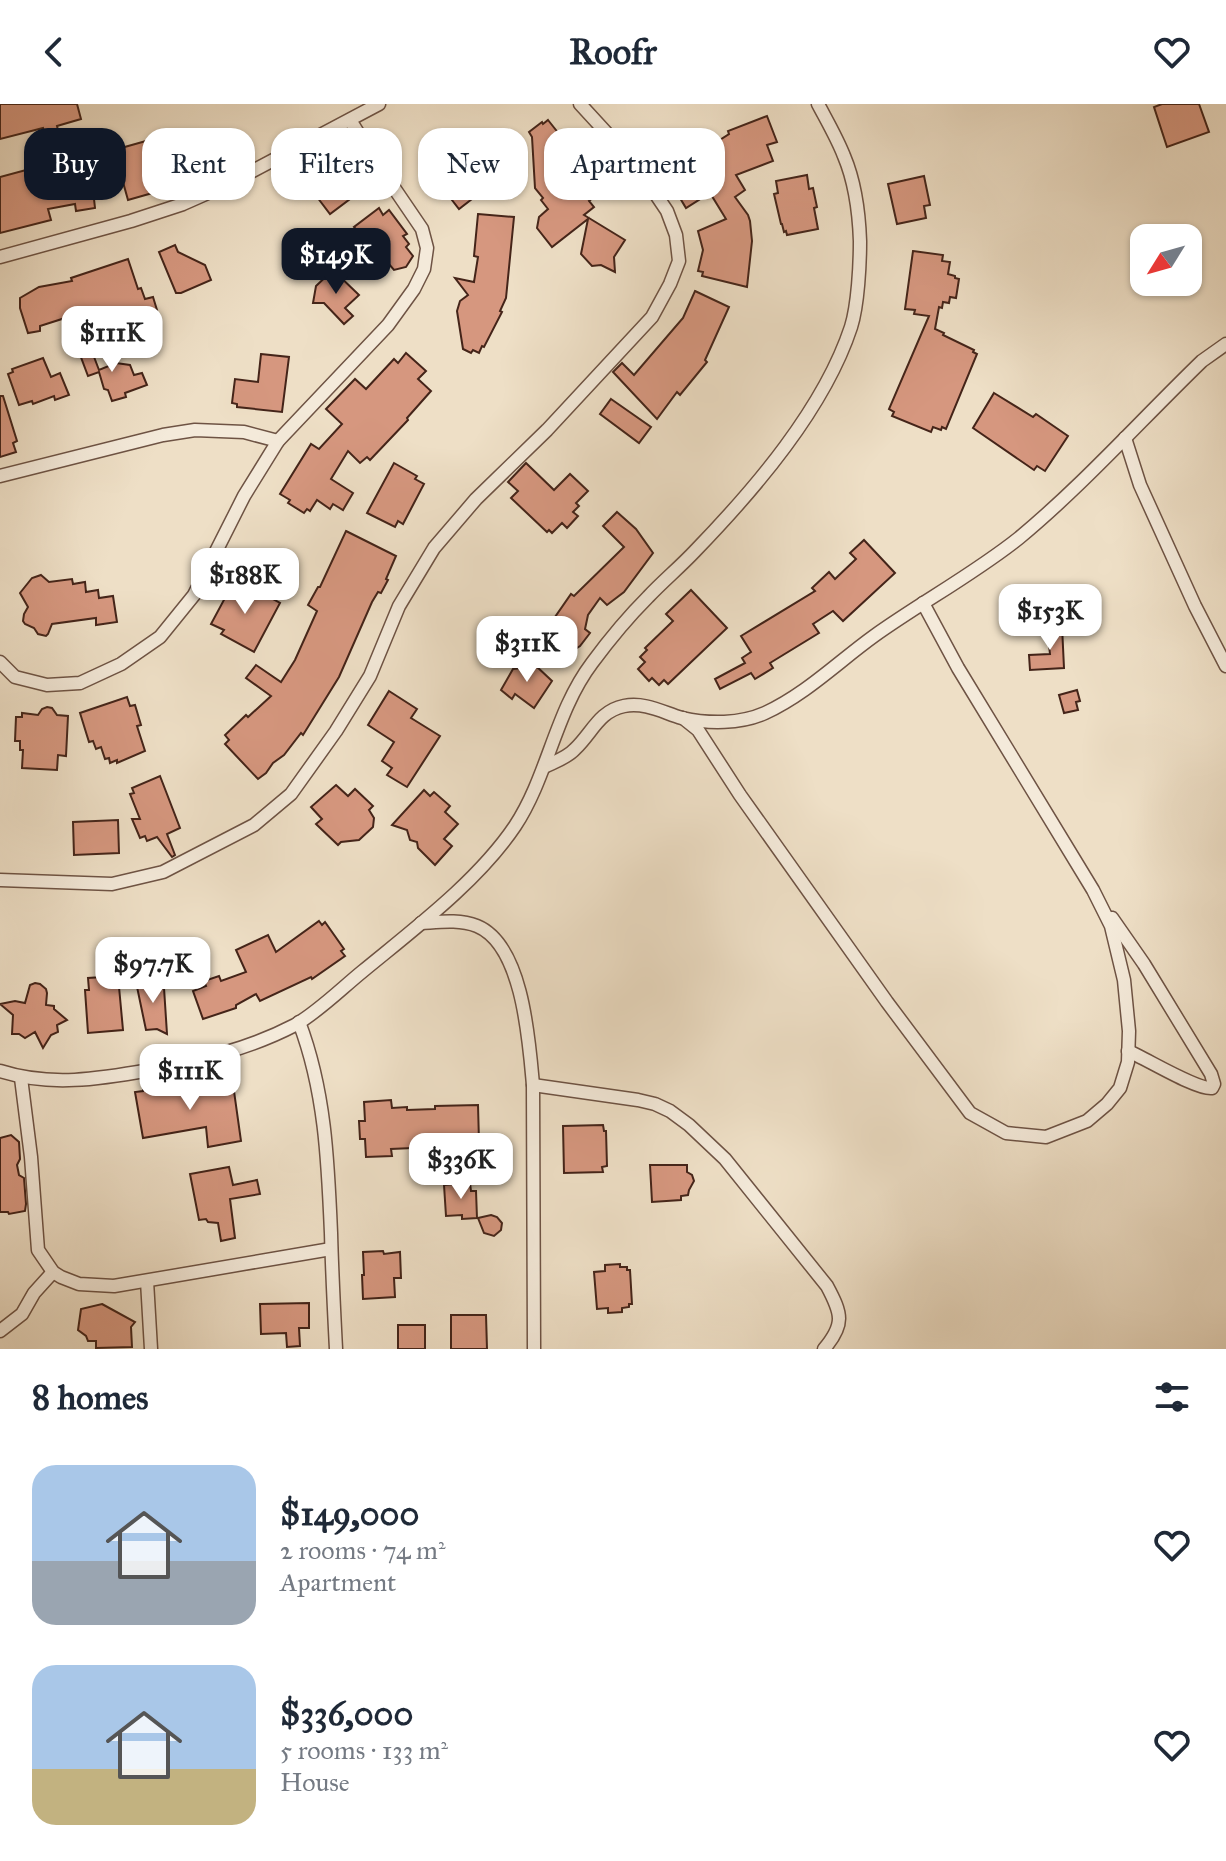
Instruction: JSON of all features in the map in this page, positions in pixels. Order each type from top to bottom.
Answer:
[{"type":"street","points":[[0,257],[183,204],[226,185],[379,104]]},
{"type":"street","points":[[0,880],[112,884],[163,872],[254,825],[291,794],[370,676],[399,606],[434,548],[476,499],[547,430],[652,317],[679,261],[676,235],[667,211],[636,165],[580,104]]},
{"type":"street","points":[[0,1071],[21,1078],[62,1081],[99,1079],[222,1055],[258,1042],[299,1022],[421,923],[501,844],[525,807],[570,698],[586,671],[646,599],[748,494],[793,435],[830,377],[852,324],[860,262],[859,210],[845,157],[818,104]]},
{"type":"street","points":[[0,662],[15,677],[47,685],[80,683],[121,664],[160,637],[194,595],[244,496],[278,441],[388,325],[414,289],[424,269],[427,248],[422,229],[350,120]]},
{"type":"street","points":[[544,767],[575,749],[603,716],[613,709],[639,704],[683,718],[724,722],[746,720],[791,700],[874,636],[1016,540],[1055,506],[1202,361],[1226,344]]},
{"type":"street","points":[[0,476],[163,435],[195,430],[244,432],[278,441]]},
{"type":"street","points":[[1125,438],[1140,485],[1226,666]]},
{"type":"street","points":[[923,603],[965,680],[1093,890],[1144,964],[1211,1074],[1214,1084],[1208,1090],[1128,1051]]},
{"type":"street","points":[[683,718],[698,730],[786,860],[970,1113],[1006,1133],[1046,1137],[1087,1121],[1120,1088],[1128,1062],[1129,1031],[1124,980],[1111,926],[1093,890]]},
{"type":"street","points":[[421,923],[455,921],[478,926],[499,944],[520,993],[533,1085],[534,1349]]},
{"type":"street","points":[[299,1022],[310,1049],[319,1088],[328,1165],[336,1349]]},
{"type":"street","points":[[21,1078],[38,1250],[53,1272],[79,1284],[114,1286],[331,1249]]},
{"type":"street","points":[[533,1085],[655,1104],[689,1125],[725,1159],[827,1286],[838,1305],[839,1319],[837,1334],[824,1349]]},
{"type":"street","points":[[0,1331],[22,1314],[34,1293],[53,1272]]},
{"type":"street","points":[[147,1281],[151,1349]]},
{"type":"building","points":[[0,104],[77,104],[81,119],[57,128],[24,128],[24,133],[0,139]]},
{"type":"building","points":[[1162,104],[1199,104],[1209,132],[1167,147],[1154,107]]},
{"type":"building","points":[[767,116],[777,142],[767,145],[773,161],[736,175],[745,190],[735,197],[748,215],[752,241],[747,287],[702,276],[703,272],[698,271],[703,250],[698,231],[726,219],[714,200],[725,200],[725,137],[728,131]]},
{"type":"building","points":[[548,120],[554,128],[544,128],[544,200],[590,200],[594,207],[584,215],[625,240],[614,257],[615,272],[601,265],[592,266],[581,254],[588,219],[552,247],[537,228],[539,217],[548,209],[535,188],[532,137],[529,132]]},
{"type":"building","points":[[142,142],[142,196],[128,200],[126,193],[126,147]]},
{"type":"building","points":[[24,171],[24,200],[94,200],[95,208],[76,211],[75,204],[48,209],[51,220],[0,233],[0,177]]},
{"type":"building","points":[[807,175],[817,207],[814,208],[818,229],[787,235],[774,194],[778,193],[776,181]]},
{"type":"building","points":[[924,176],[930,205],[924,206],[926,218],[897,224],[888,184]]},
{"type":"building","points":[[319,200],[349,200],[330,214]]},
{"type":"building","points":[[452,200],[471,200],[459,209]]},
{"type":"building","points":[[681,200],[699,200],[686,208]]},
{"type":"building","points":[[379,208],[383,215],[389,210],[407,234],[403,236],[409,244],[406,247],[413,256],[406,267],[394,270],[389,264],[386,266],[376,253],[373,256],[362,255],[364,249],[354,236],[359,233],[354,227]]},
{"type":"building","points":[[478,214],[514,217],[502,312],[484,347],[479,353],[473,350],[471,353],[463,349],[457,311],[460,301],[468,295],[455,278],[474,282],[478,257],[474,256]]},
{"type":"building","points":[[175,245],[178,252],[205,265],[211,280],[176,293],[159,252]]},
{"type":"building","points":[[913,251],[943,255],[942,261],[950,262],[948,274],[959,279],[956,298],[950,297],[949,303],[943,302],[942,308],[939,307],[935,329],[977,354],[946,429],[933,427],[931,432],[892,416],[894,412],[889,409],[929,316],[905,309]]},
{"type":"building","points":[[128,259],[138,289],[141,288],[145,299],[153,297],[157,310],[116,326],[115,322],[104,326],[99,309],[67,324],[62,319],[40,326],[40,331],[28,333],[20,298],[39,287],[72,281],[71,278]]},
{"type":"building","points":[[333,270],[359,295],[345,308],[353,316],[344,324],[324,303],[313,303],[316,286]]},
{"type":"building","points":[[695,291],[729,307],[705,360],[707,362],[680,395],[677,392],[657,419],[613,372],[622,363],[634,375],[683,318]]},
{"type":"building","points":[[88,341],[99,370],[116,363],[130,365],[134,375],[142,373],[147,385],[112,401],[99,372],[88,376],[76,344]]},
{"type":"building","points":[[406,353],[426,371],[418,379],[431,391],[370,460],[367,457],[360,463],[348,451],[331,479],[353,493],[343,510],[333,504],[330,509],[317,500],[310,511],[307,509],[304,513],[288,503],[290,500],[280,494],[311,444],[319,449],[342,424],[326,409],[355,379],[366,389],[394,359],[398,363]]},
{"type":"building","points":[[261,354],[289,357],[282,412],[237,407],[232,403],[235,379],[258,382]]},
{"type":"building","points":[[43,358],[51,377],[60,373],[69,395],[19,405],[8,374],[13,372],[12,369]]},
{"type":"building","points":[[994,393],[1033,417],[1036,414],[1068,436],[1045,471],[1037,466],[1034,470],[973,428]]},
{"type":"building","points":[[0,396],[3,396],[17,441],[13,443],[16,452],[0,457]]},
{"type":"building","points":[[611,399],[651,427],[639,443],[600,414]]},
{"type":"building","points":[[394,463],[417,476],[415,479],[424,484],[403,524],[398,521],[395,527],[367,513]]},
{"type":"building","points":[[526,463],[554,490],[570,474],[588,491],[576,503],[579,506],[573,512],[578,516],[567,528],[562,523],[552,533],[547,532],[511,498],[518,491],[508,482]]},
{"type":"building","points":[[617,512],[636,529],[653,553],[624,592],[607,605],[600,598],[588,615],[585,629],[590,633],[580,646],[560,659],[537,643],[571,594],[574,596],[624,547],[603,526]]},
{"type":"building","points":[[346,531],[396,556],[388,580],[372,602],[339,677],[303,735],[301,733],[284,755],[258,779],[225,744],[229,740],[225,735],[271,696],[246,678],[256,665],[281,682],[295,660],[317,611],[308,605],[320,587]]},
{"type":"building","points":[[864,540],[895,573],[843,621],[833,611],[813,624],[819,633],[770,663],[773,668],[755,679],[751,673],[720,689],[715,679],[745,663],[742,658],[751,652],[741,636],[815,591],[812,588],[829,572],[835,579],[856,559],[850,553]]},
{"type":"building","points":[[41,575],[49,582],[72,579],[73,584],[85,582],[86,592],[98,590],[99,598],[113,596],[117,622],[96,625],[96,618],[52,624],[46,636],[38,634],[23,621],[28,607],[20,593],[32,578]]},
{"type":"building","points":[[233,583],[242,588],[244,583],[280,603],[254,652],[221,634],[224,630],[211,624]]},
{"type":"building","points":[[691,590],[727,628],[668,684],[664,680],[659,685],[652,678],[649,681],[638,669],[645,662],[640,657],[673,621],[666,614]]},
{"type":"building","points":[[1062,626],[1064,668],[1030,670],[1029,655],[1050,654],[1047,628]]},
{"type":"building","points":[[527,664],[531,667],[535,665],[552,681],[534,708],[515,694],[512,699],[501,690],[513,669]]},
{"type":"building","points":[[1077,690],[1080,701],[1076,702],[1078,710],[1064,713],[1059,695]]},
{"type":"building","points":[[389,691],[417,709],[411,718],[440,736],[407,787],[387,775],[392,768],[382,761],[394,742],[368,725]]},
{"type":"building","points":[[127,697],[130,706],[135,705],[141,725],[137,726],[145,751],[110,763],[101,747],[96,749],[93,741],[89,742],[80,713]]},
{"type":"building","points":[[47,707],[57,715],[68,716],[66,756],[58,755],[57,770],[22,768],[23,750],[20,750],[20,741],[15,741],[16,717],[22,717],[22,713],[38,715]]},
{"type":"building","points":[[160,776],[180,828],[167,834],[175,855],[172,857],[157,837],[147,841],[145,836],[140,838],[132,819],[140,819],[130,794],[134,793],[132,788]]},
{"type":"building","points":[[336,785],[348,796],[355,789],[373,806],[369,810],[374,818],[373,827],[359,840],[338,845],[316,824],[322,819],[311,807]]},
{"type":"building","points":[[424,790],[430,796],[434,792],[450,806],[445,812],[458,824],[444,839],[452,846],[435,865],[418,848],[417,842],[410,840],[407,830],[392,825]]},
{"type":"building","points":[[118,820],[119,853],[74,855],[73,822]]},
{"type":"building","points":[[319,921],[322,925],[325,922],[344,949],[341,951],[345,956],[312,979],[260,1001],[256,994],[236,1005],[236,1008],[203,1019],[193,991],[206,986],[204,981],[219,976],[221,981],[246,972],[236,950],[268,935],[276,952]]},
{"type":"building","points":[[118,976],[123,1030],[88,1033],[85,990],[89,990],[88,978]]},
{"type":"building","points":[[159,981],[159,989],[164,988],[167,1034],[157,1029],[146,1030],[136,982]]},
{"type":"building","points":[[35,983],[46,989],[46,1005],[54,1006],[67,1020],[57,1025],[58,1032],[51,1035],[43,1048],[35,1032],[25,1038],[12,1034],[13,1015],[0,1004],[25,1003],[30,985]]},
{"type":"building","points":[[224,1082],[225,1085],[233,1084],[241,1141],[208,1147],[206,1127],[143,1138],[135,1092],[143,1091],[143,1087],[170,1083],[171,1087],[179,1086],[180,1093],[206,1090],[205,1085]]},
{"type":"building","points":[[391,1100],[392,1108],[407,1107],[407,1110],[478,1105],[479,1142],[476,1142],[476,1150],[470,1150],[470,1153],[435,1154],[435,1147],[391,1149],[392,1156],[366,1157],[365,1139],[360,1139],[359,1121],[365,1121],[364,1102]]},
{"type":"building","points":[[603,1125],[606,1131],[607,1166],[602,1167],[603,1172],[564,1173],[563,1126]]},
{"type":"building","points":[[11,1135],[19,1142],[20,1159],[17,1165],[19,1175],[24,1178],[26,1204],[25,1211],[9,1214],[0,1212],[0,1138]]},
{"type":"building","points":[[650,1165],[687,1165],[687,1172],[694,1181],[688,1195],[681,1196],[681,1200],[652,1202]]},
{"type":"building","points":[[229,1167],[233,1185],[257,1180],[260,1194],[230,1199],[235,1238],[221,1241],[218,1223],[199,1220],[190,1174]]},
{"type":"building","points":[[470,1183],[471,1191],[476,1191],[477,1218],[446,1216],[444,1185]]},
{"type":"building","points":[[491,1215],[502,1223],[501,1230],[494,1236],[484,1233],[478,1218]]},
{"type":"building","points":[[383,1251],[384,1254],[400,1252],[401,1278],[394,1278],[395,1297],[363,1299],[363,1252]]},
{"type":"building","points":[[620,1264],[620,1267],[630,1270],[632,1304],[622,1308],[622,1312],[608,1313],[608,1308],[597,1309],[594,1272],[605,1271],[605,1265]]},
{"type":"building","points":[[309,1303],[309,1328],[299,1328],[300,1346],[287,1347],[286,1333],[261,1334],[260,1304]]},
{"type":"building","points":[[102,1304],[135,1322],[131,1327],[132,1347],[96,1348],[96,1341],[88,1341],[78,1330],[81,1309]]},
{"type":"building","points":[[451,1315],[486,1315],[487,1349],[451,1349]]},
{"type":"building","points":[[398,1325],[425,1325],[425,1349],[398,1349]]}]
